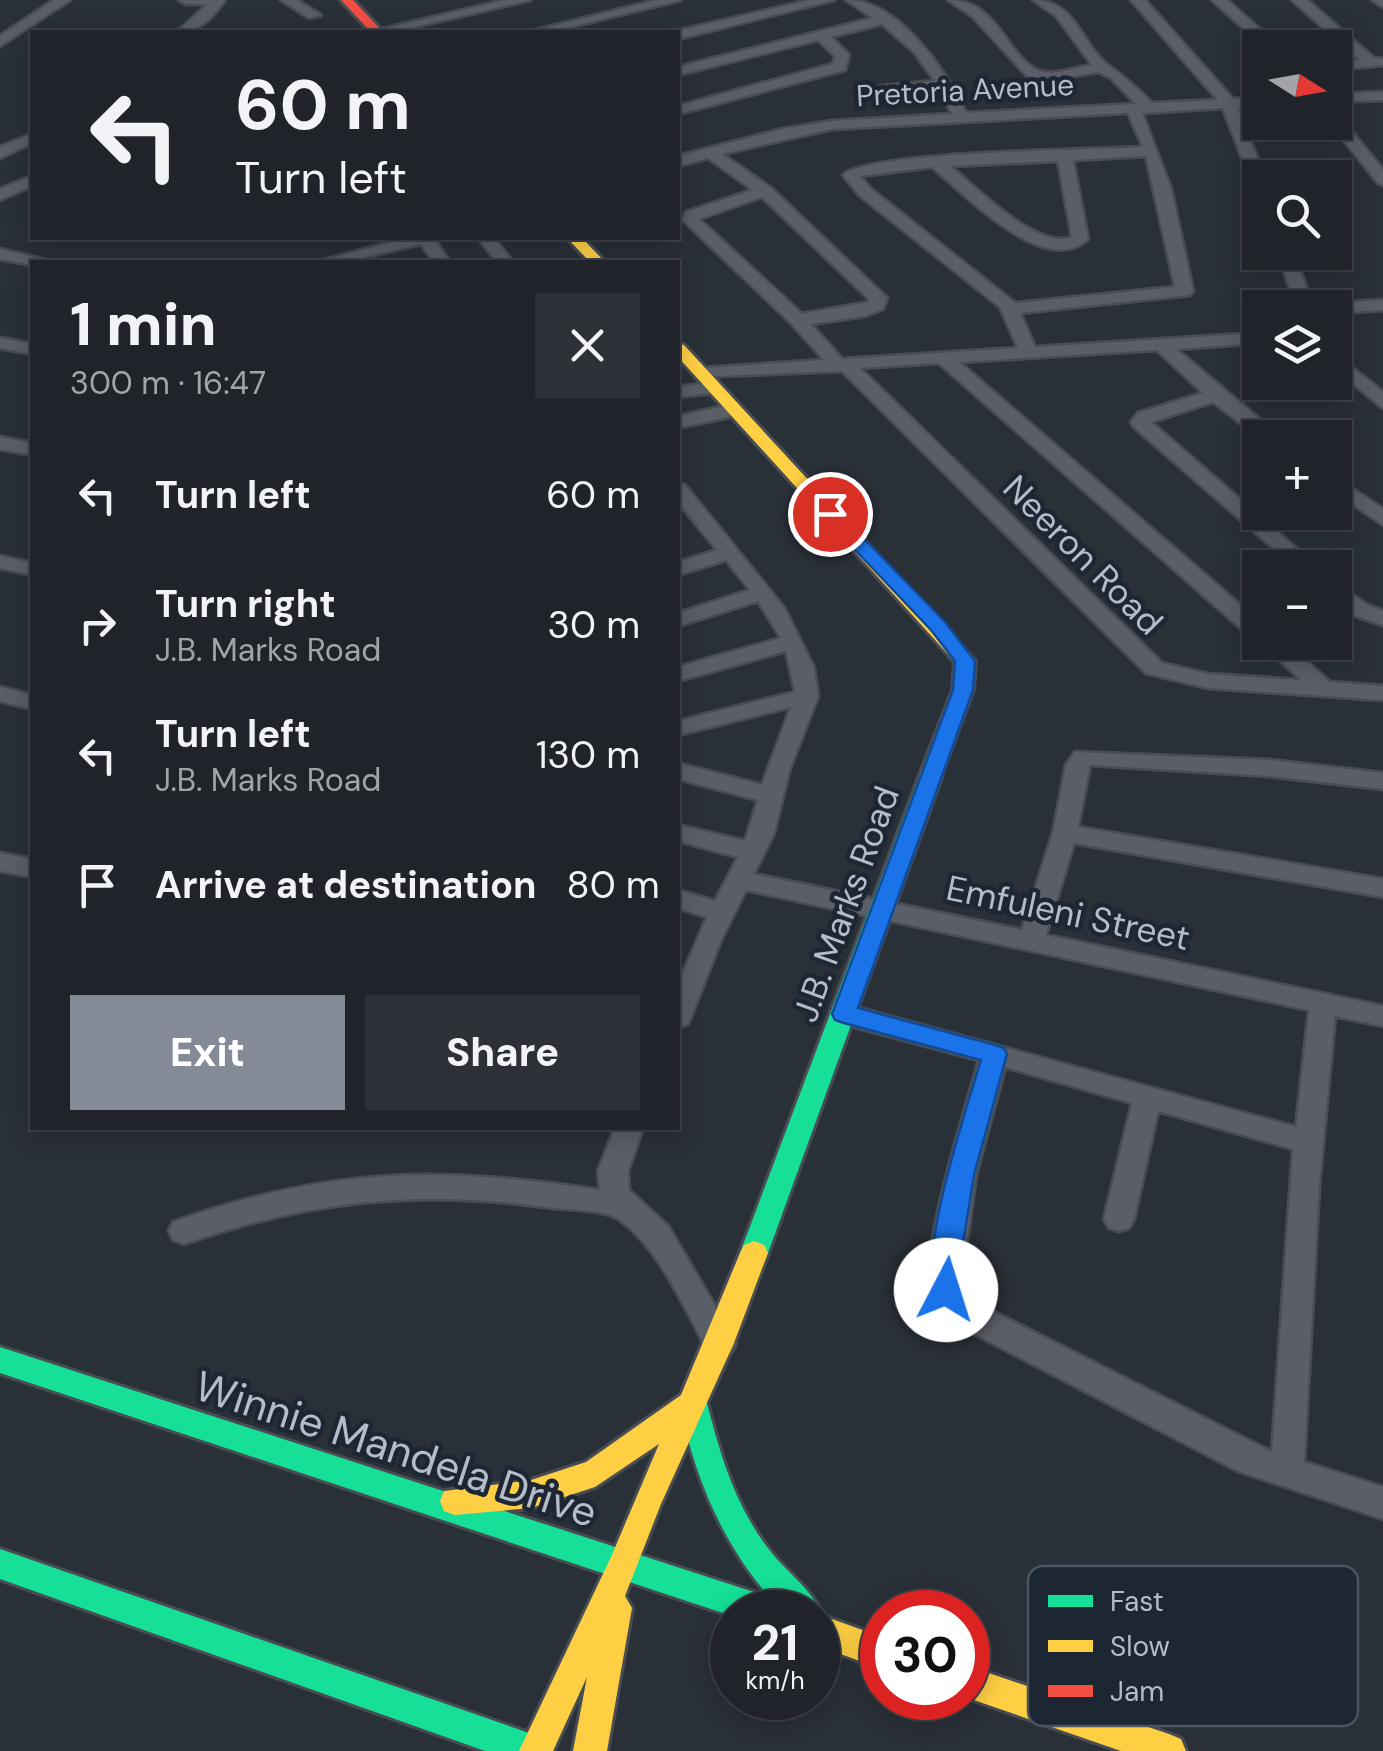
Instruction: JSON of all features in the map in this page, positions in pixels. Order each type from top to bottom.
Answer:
[{"type":"street","points":[[4,36],[62,0]]},
{"type":"street","points":[[186,0],[216,0]]},
{"type":"street","points":[[186,30],[206,16],[216,0]]},
{"type":"street","points":[[288,0],[314,15]]},
{"type":"street","points":[[347,0],[375,30]]},
{"type":"street","points":[[387,30],[523,0]]},
{"type":"street","points":[[544,30],[674,0]]},
{"type":"street","points":[[680,35],[828,0]]},
{"type":"street","points":[[854,0],[886,19],[926,54],[947,84],[961,119]]},
{"type":"street","points":[[955,0],[978,14],[1032,72],[1050,76],[1099,66]]},
{"type":"street","points":[[1011,309],[1184,292],[1140,109],[1119,78],[1099,66],[1061,13],[1040,0]]},
{"type":"street","points":[[1138,0],[1229,104],[1251,160]]},
{"type":"street","points":[[1218,0],[1253,30]]},
{"type":"street","points":[[1299,0],[1377,62]]},
{"type":"street","name":"Pretoria Avenue","points":[[680,70],[886,19]]},
{"type":"street","points":[[680,109],[840,67],[842,56],[821,35]]},
{"type":"street","points":[[1352,64],[1377,62]]},
{"type":"street","points":[[883,90],[947,84]]},
{"type":"street","points":[[1352,97],[1383,96]]},
{"type":"street","name":"Pretoria Avenue","points":[[680,160],[814,127],[1242,103]]},
{"type":"street","points":[[0,152],[30,139]]},
{"type":"street","points":[[1351,140],[1383,180]]},
{"type":"street","points":[[1029,353],[1011,309],[852,180],[852,175],[859,170],[936,163],[1152,151]]},
{"type":"street","points":[[711,152],[765,191],[878,298],[877,305],[864,311],[798,320]]},
{"type":"street","points":[[936,163],[1029,237],[1041,244],[1062,246],[1080,239],[1065,156]]},
{"type":"street","points":[[0,195],[30,182]]},
{"type":"street","name":"Neeron Road","points":[[765,191],[703,208],[692,215],[694,224],[798,320],[1154,668],[1208,681],[1383,693]]},
{"type":"street","points":[[346,240],[367,257]]},
{"type":"street","points":[[342,260],[367,257],[419,240]]},
{"type":"street","points":[[488,240],[503,260]]},
{"type":"street","points":[[576,240],[596,260]]},
{"type":"street","points":[[0,254],[34,260]]},
{"type":"street","points":[[1352,307],[1383,305]]},
{"type":"street","points":[[680,391],[708,381],[843,366],[1242,339]]},
{"type":"street","points":[[0,343],[30,349]]},
{"type":"street","points":[[1162,344],[1249,420]]},
{"type":"street","name":"J.B. Marks Road","points":[[624,1563],[720,1343],[963,690],[965,661],[938,626],[680,350]]},
{"type":"street","points":[[945,359],[1242,617]]},
{"type":"street","points":[[1352,374],[1383,402]]},
{"type":"street","points":[[1216,395],[1145,417],[1140,422],[1288,550]]},
{"type":"street","points":[[680,422],[735,410]]},
{"type":"street","points":[[0,442],[30,449]]},
{"type":"street","points":[[680,492],[762,593],[792,642],[807,684],[807,696],[770,794],[762,833],[722,912],[686,968],[680,1006]]},
{"type":"street","points":[[1352,496],[1383,519]]},
{"type":"street","points":[[680,564],[728,553]]},
{"type":"street","points":[[0,562],[30,569]]},
{"type":"street","points":[[680,619],[762,593]]},
{"type":"street","points":[[1352,603],[1383,618]]},
{"type":"street","points":[[680,673],[792,642]]},
{"type":"street","points":[[1291,660],[1324,689]]},
{"type":"street","points":[[0,694],[30,702]]},
{"type":"street","points":[[680,728],[807,696]]},
{"type":"street","points":[[1032,940],[1065,833],[1078,765],[1083,757],[1270,768],[1383,782]]},
{"type":"street","points":[[680,771],[770,794]]},
{"type":"street","points":[[680,833],[753,852]]},
{"type":"street","points":[[1065,833],[1383,888]]},
{"type":"street","points":[[0,862],[30,868]]},
{"type":"street","name":"Emfuleni Street","points":[[738,880],[1383,1016]]},
{"type":"street","points":[[680,901],[722,912]]},
{"type":"street","points":[[1287,1474],[1308,1142],[1323,1004]]},
{"type":"street","points":[[844,1014],[1308,1142]]},
{"type":"street","points":[[995,1054],[961,1175],[944,1274],[952,1301],[963,1312],[1250,1460],[1383,1504]]},
{"type":"street","points":[[1120,1219],[1147,1098]]},
{"type":"street","points":[[628,1130],[612,1170],[616,1192],[624,1206],[658,1236],[720,1343]]},
{"type":"street","points":[[184,1231],[284,1204],[394,1186],[460,1186],[624,1206]]},
{"type":"street","name":"Winnie Mandela Drive","points":[[0,1360],[710,1592]]},
{"type":"street","points":[[441,1502],[531,1494],[594,1473],[693,1402],[704,1462],[718,1502],[753,1559],[783,1590]]},
{"type":"street","points":[[0,1564],[534,1751],[624,1563]]},
{"type":"street","points":[[590,1751],[624,1563]]},
{"type":"street","points":[[990,1690],[1028,1703]]},
{"type":"street","points":[[1096,1726],[1169,1751]]},
{"type":"traffic: fast","points":[[754,1253],[931,775]]},
{"type":"traffic: fast","points":[[0,1360],[710,1593]]},
{"type":"traffic: fast","points":[[693,1403],[710,1466],[731,1518],[744,1541],[784,1590]]},
{"type":"traffic: fast","points":[[0,1564],[532,1751]]},
{"type":"traffic: slow","points":[[576,240],[596,260]]},
{"type":"traffic: slow","points":[[680,350],[965,661],[963,690],[931,775]]},
{"type":"traffic: slow","points":[[536,1751],[624,1563],[647,1502],[720,1343],[754,1253]]},
{"type":"traffic: slow","points":[[455,1501],[531,1494],[595,1473],[688,1406]]},
{"type":"traffic: slow","points":[[590,1751],[616,1608]]},
{"type":"traffic: slow","points":[[840,1638],[860,1645]]},
{"type":"traffic: slow","points":[[990,1690],[1028,1703]]},
{"type":"traffic: slow","points":[[1096,1726],[1169,1751]]},
{"type":"traffic: jam","points":[[347,0],[375,30]]},
{"type":"route","points":[[830,514],[938,626],[965,661],[963,690],[844,1014],[995,1054],[961,1175],[944,1274],[946,1290]]}]
